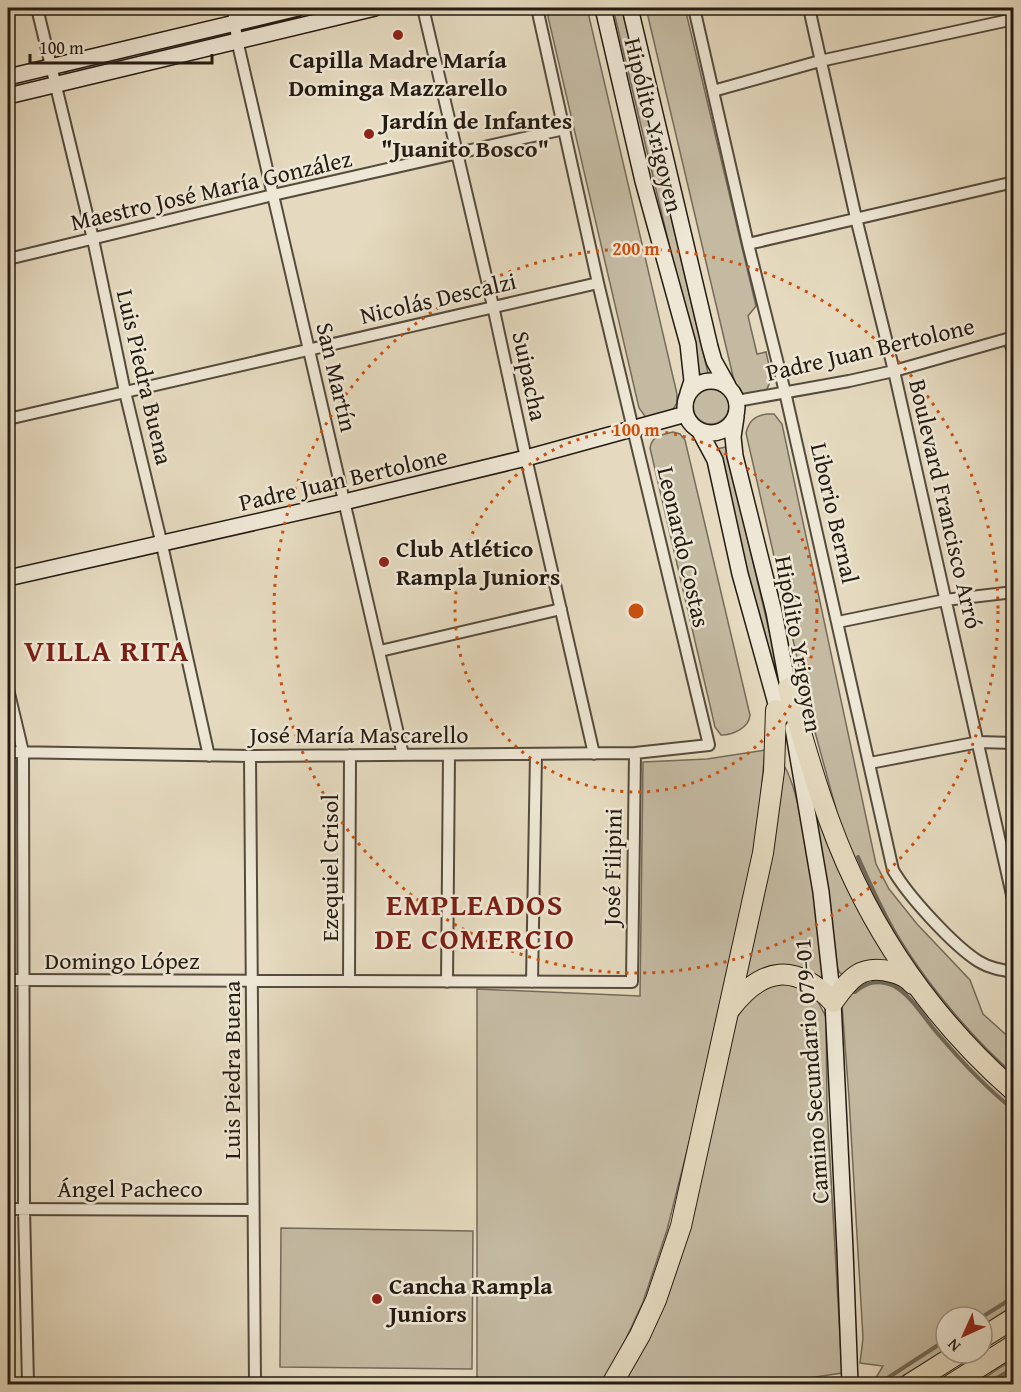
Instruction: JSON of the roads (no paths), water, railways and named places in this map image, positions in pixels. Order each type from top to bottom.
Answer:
[{"type":"highway","points":[[789,688],[826,813],[854,880],[898,960],[931,1004]]},
{"type":"highway","points":[[612,1384],[640,1335],[656,1300],[681,1226],[763,853],[774,771],[776,710]]},
{"type":"highway","points":[[728,1011],[743,992],[760,979],[780,975],[803,979],[814,984],[833,1002],[846,984],[864,971],[874,969],[899,974],[909,980],[979,1058],[1014,1091]]},
{"type":"highway","points":[[994,1330],[1014,1318]]},
{"type":"highway","points":[[952,1384],[1014,1345]]},
{"type":"highway","points":[[910,1384],[940,1365]]},
{"type":"main road","points":[[8,77],[235,15],[298,8]]},
{"type":"main road","points":[[8,96],[375,8]]},
{"type":"main road","name":"Hipólito Yrigoyen","points":[[603,8],[643,181],[688,344],[692,381],[688,393]]},
{"type":"main road","name":"Hipólito Yrigoyen","points":[[630,8],[710,346],[714,361],[728,386]]},
{"type":"main road","points":[[714,380],[728,386],[737,401],[735,417],[726,428],[720,431],[713,433],[699,430],[686,414],[688,393],[693,387],[707,381],[714,380]]},
{"type":"main road","name":"Padre Juan Bertolone","points":[[8,578],[162,545],[526,458],[686,414]]},
{"type":"main road","name":"Hipólito Yrigoyen","points":[[735,417],[733,437],[735,456],[774,612],[789,688],[796,757]]},
{"type":"main road","name":"Hipólito Yrigoyen","points":[[699,430],[715,460],[740,574],[776,710],[796,757]]},
{"type":"main road","name":"Camino Secundario 079-01","points":[[796,757],[820,892],[833,1002],[846,1250],[850,1383]]},
{"type":"street","name":"Luis Piedra Buena","points":[[37,8],[93,239],[125,392],[209,756]]},
{"type":"street","name":"Suipacha","points":[[423,8],[594,754]]},
{"type":"street","name":"Leonardo Costas","points":[[537,8],[598,283],[710,745]]},
{"type":"street","name":"Liborio Bernal","points":[[694,8],[748,244],[785,392],[893,870],[900,883],[962,948],[994,969],[1014,972]]},
{"type":"street","name":"Boulevard Francisco Arró","points":[[809,8],[979,742],[1014,904]]},
{"type":"street","name":"San Martín","points":[[235,15],[237,40],[403,755]]},
{"type":"street","points":[[713,91],[820,61],[1014,19]]},
{"type":"street","name":"Maestro José María González","points":[[8,260],[273,195],[564,129]]},
{"type":"street","points":[[748,244],[1014,182]]},
{"type":"street","name":"Nicolás Descalzi","points":[[8,419],[598,283]]},
{"type":"street","points":[[1011,337],[1014,355]]},
{"type":"street","name":"Padre Juan Bertolone","points":[[737,401],[894,371],[1011,337]]},
{"type":"street","points":[[838,622],[945,600],[1014,592]]},
{"type":"street","points":[[380,651],[561,609]]},
{"type":"street","points":[[8,689],[23,752],[24,1209],[28,1384]]},
{"type":"street","points":[[870,763],[979,742],[1014,743]]},
{"type":"street","name":"José María Mascarello","points":[[8,752],[209,756],[594,754],[635,753],[710,745]]},
{"type":"street","name":"José Filipini","points":[[632,982],[635,753]]},
{"type":"street","points":[[532,982],[536,754]]},
{"type":"street","points":[[447,982],[449,755]]},
{"type":"street","name":"Luis Piedra Buena","points":[[250,756],[255,1384]]},
{"type":"street","name":"Ezequiel Crisol","points":[[349,981],[350,756]]},
{"type":"street","name":"Domingo López","points":[[8,980],[632,982]]},
{"type":"street","name":"Ángel Pacheco","points":[[8,1209],[253,1210]]},
{"type":"waterway","points":[[858,857],[889,922],[925,978],[968,1030],[1014,1076]]},
{"type":"waterway","points":[[855,992],[864,986],[878,982],[889,984],[900,990],[965,1064],[1014,1110]]},
{"type":"waterway","points":[[994,1310],[1014,1297]]},
{"type":"waterway","points":[[886,1379],[934,1348]]},
{"type":"waterway","points":[[987,1384],[1014,1368]]},
{"type":"place","name":"Capilla Madre María Dominga Mazzarello","points":[[398,35]]},
{"type":"place","name":"Jardín de Infantes \"Juanito Bosco\"","points":[[369,134]]},
{"type":"place","name":"Club Atlético Rampla Juniors","points":[[384,562]]},
{"type":"place","name":"Cancha Rampla Juniors","points":[[377,1299]]},
{"type":"district","name":"VILLA RITA","points":[[107,650]]},
{"type":"district","name":"EMPLEADOS DE COMERCIO","points":[[475,921]]}]
